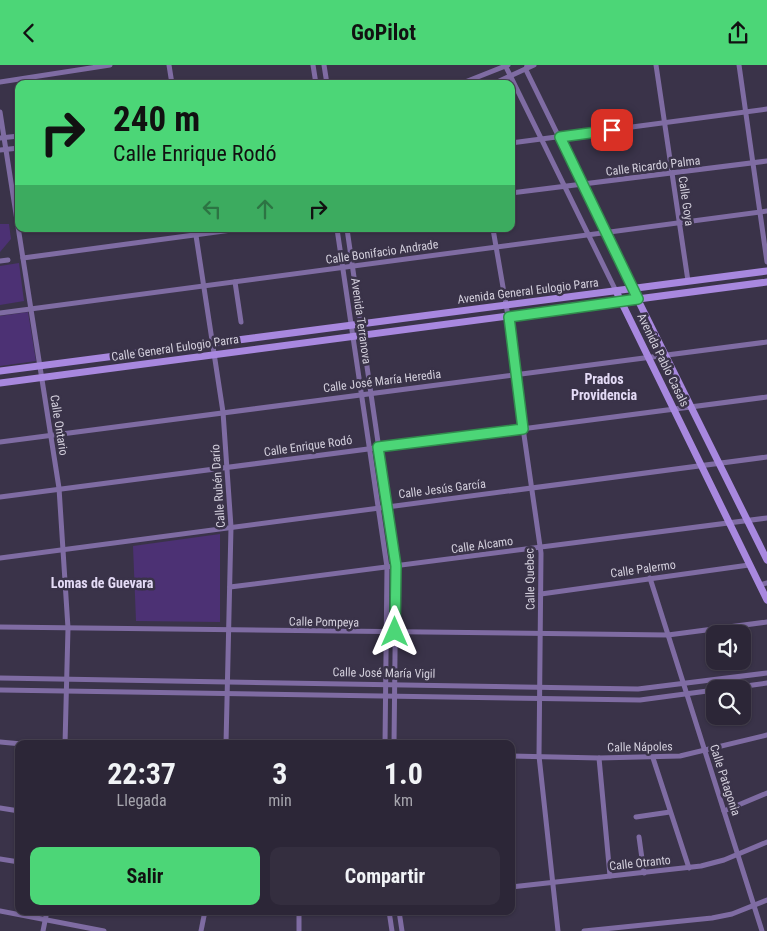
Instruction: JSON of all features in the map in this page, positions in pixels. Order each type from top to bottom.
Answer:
[{"type":"street","points":[[0,82],[110,65]]},
{"type":"street","points":[[169,65],[171,80]]},
{"type":"street","points":[[313,65],[315,80]]},
{"type":"street","points":[[324,65],[326,80]]},
{"type":"street","points":[[470,80],[506,65]]},
{"type":"street","name":"Avenida Pablo Casals","points":[[506,65],[512,80]]},
{"type":"street","points":[[503,80],[526,67],[534,65]]},
{"type":"street","name":"Calle Goya","points":[[656,65],[688,281]]},
{"type":"street","points":[[739,65],[767,262]]},
{"type":"street","name":"Avenida Pablo Casals","points":[[526,67],[767,560]]},
{"type":"street","name":"Avenida Pablo Casals","points":[[515,85],[767,600]]},
{"type":"street","points":[[515,142],[767,109]]},
{"type":"street","name":"Calle Ontario","points":[[0,112],[3,150],[15,199]]},
{"type":"street","points":[[2,138],[15,136]]},
{"type":"street","name":"Calle Ricardo Palma","points":[[515,192],[767,161]]},
{"type":"street","name":"Calle Bonifacio Andrade","points":[[0,313],[767,211]]},
{"type":"street","name":"Calle Ontario","points":[[20,232],[59,488],[68,628],[65,740]]},
{"type":"street","points":[[23,258],[196,232]]},
{"type":"street","name":"Calle Rubén Darío","points":[[196,232],[223,412],[231,527],[226,740]]},
{"type":"street","name":"Avenida Terranova","points":[[337,232],[387,567],[385,740]]},
{"type":"street","name":"Avenida Terranova","points":[[347,232],[396,566],[394,740]]},
{"type":"street","name":"Calle Quebec","points":[[494,232],[518,374],[523,429],[541,547],[539,756],[558,931]]},
{"type":"street","points":[[0,261],[8,260]]},
{"type":"street","name":"Avenida General Eulogio Parra","points":[[351,325],[767,271]]},
{"type":"street","points":[[235,282],[241,322]]},
{"type":"street","name":"Avenida General Eulogio Parra","points":[[353,336],[767,282]]},
{"type":"street","name":"Calle General Eulogio Parra","points":[[0,371],[351,325]]},
{"type":"street","name":"Calle General Eulogio Parra","points":[[0,383],[353,336]]},
{"type":"street","name":"Calle José María Heredia","points":[[0,442],[767,342]]},
{"type":"street","name":"Calle Enrique Rodó","points":[[0,497],[767,397]]},
{"type":"street","name":"Calle Jesús García","points":[[0,558],[767,457]]},
{"type":"street","name":"Calle Alcamo","points":[[230,587],[767,518]]},
{"type":"street","name":"Calle Palermo","points":[[541,595],[749,565]]},
{"type":"street","name":"Calle Patagonia","points":[[650,578],[762,931]]},
{"type":"street","points":[[759,585],[767,583]]},
{"type":"street","name":"Calle Pompeya","points":[[0,627],[668,635],[767,622]]},
{"type":"street","name":"Calle José María Vigil","points":[[0,678],[394,683],[638,689],[767,673]]},
{"type":"street","points":[[751,685],[767,683]]},
{"type":"street","name":"Calle José María Vigil","points":[[0,689],[640,700],[706,691]]},
{"type":"street","name":"Calle Nápoles","points":[[515,756],[653,758],[680,756],[767,735]]},
{"type":"street","points":[[0,742],[15,743]]},
{"type":"street","points":[[599,758],[610,876]]},
{"type":"street","points":[[653,758],[688,868]]},
{"type":"street","points":[[724,811],[767,793]]},
{"type":"street","points":[[0,808],[15,810]]},
{"type":"street","points":[[636,817],[670,812]]},
{"type":"street","points":[[638,837],[644,873]]},
{"type":"street","name":"Calle Otranto","points":[[515,887],[688,868],[714,863],[767,842]]},
{"type":"street","points":[[0,859],[15,861]]},
{"type":"street","points":[[584,931],[712,918],[767,900]]},
{"type":"street","points":[[0,911],[15,914]]},
{"type":"street","points":[[22,915],[104,931]]},
{"type":"street","points":[[43,931],[46,915]]},
{"type":"street","points":[[201,931],[204,915]]},
{"type":"street","points":[[299,931],[300,915]]},
{"type":"street","points":[[390,915],[392,931]]},
{"type":"street","points":[[400,915],[402,931]]},
{"type":"shaded area","points":[[0,224],[9,224],[11,239],[0,252]]},
{"type":"shaded area","points":[[19,263],[24,301],[0,305],[0,266]]},
{"type":"shaded area","points":[[28,312],[36,361],[0,366],[0,316]]},
{"type":"shaded area","points":[[220,534],[220,622],[136,621],[133,546]]},
{"type":"district","name":"Prados Providencia","points":[[604,387]]},
{"type":"district","name":"Lomas de Guevara","points":[[102,583]]},
{"type":"route","points":[[395,632],[396,566],[378,447],[523,429],[518,374],[509,317],[638,299],[560,137],[612,130]]}]
